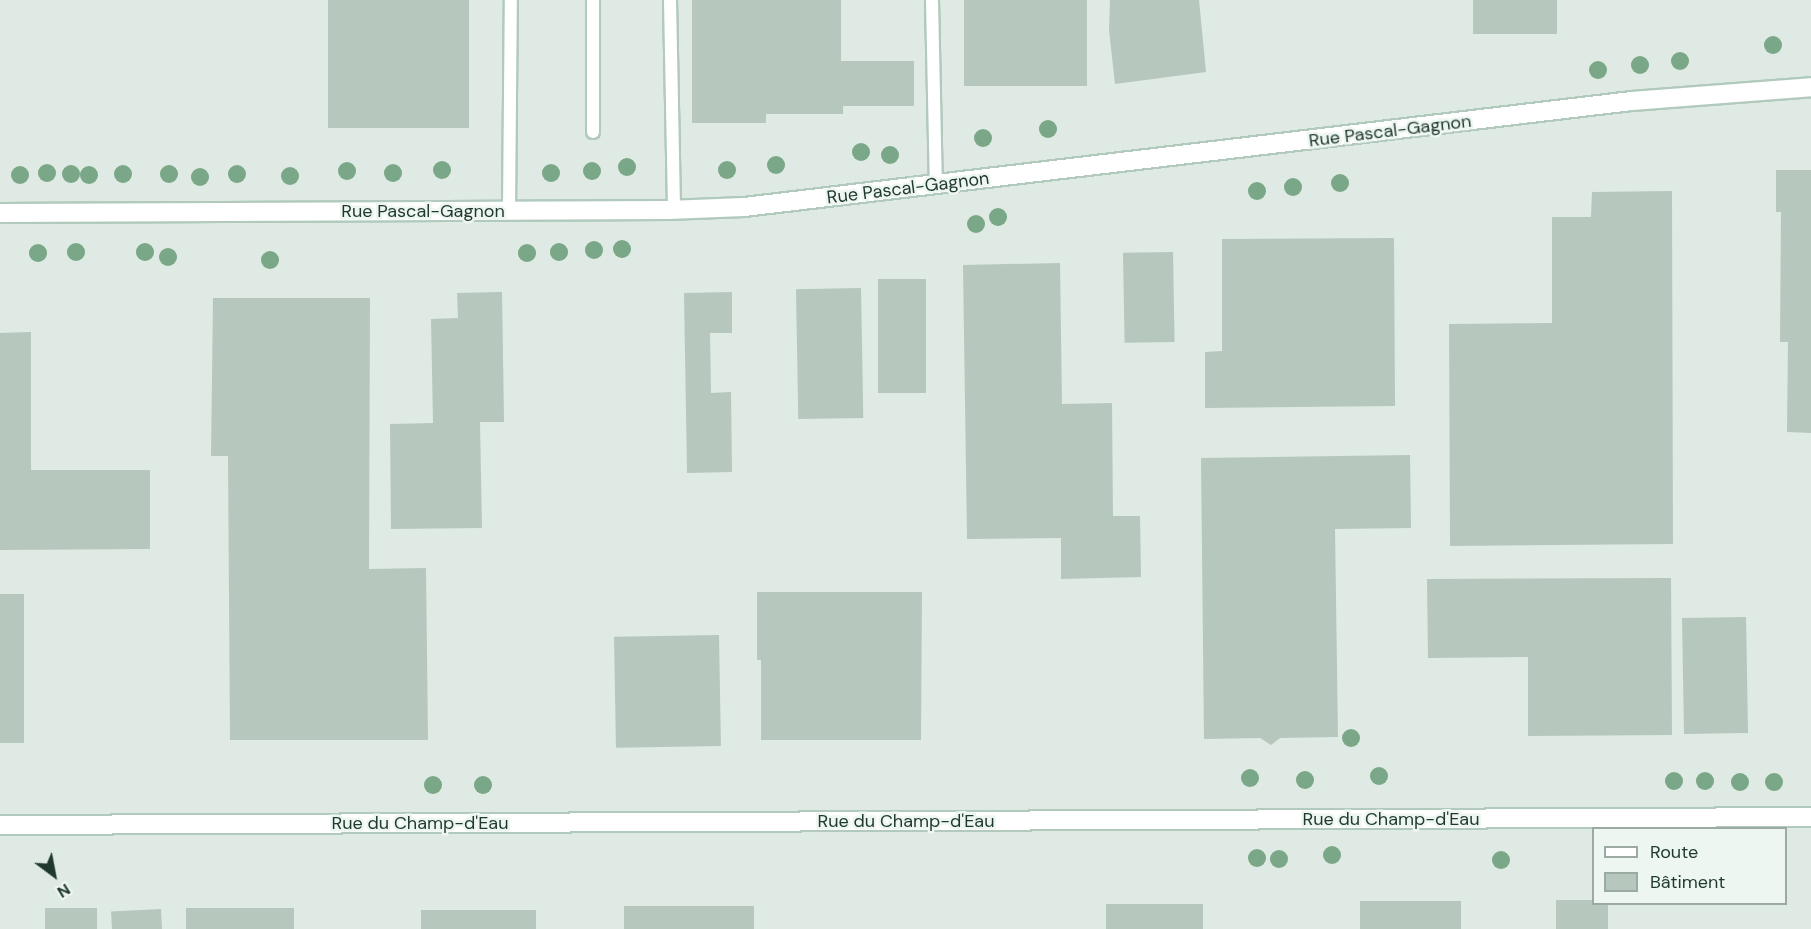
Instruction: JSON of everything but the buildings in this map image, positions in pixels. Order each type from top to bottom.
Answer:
[{"type":"street","name":"Rue Pascal-Gagnon","points":[[0,213],[674,210],[744,207],[1631,101],[1811,87]]},
{"type":"street","name":"Rue du Champ-d'Eau","points":[[0,825],[1811,817]]},
{"type":"lane","points":[[509,210],[511,0]]},
{"type":"lane","points":[[593,0],[593,132]]},
{"type":"lane","points":[[670,0],[674,210]]},
{"type":"lane","points":[[932,0],[936,185]]}]
